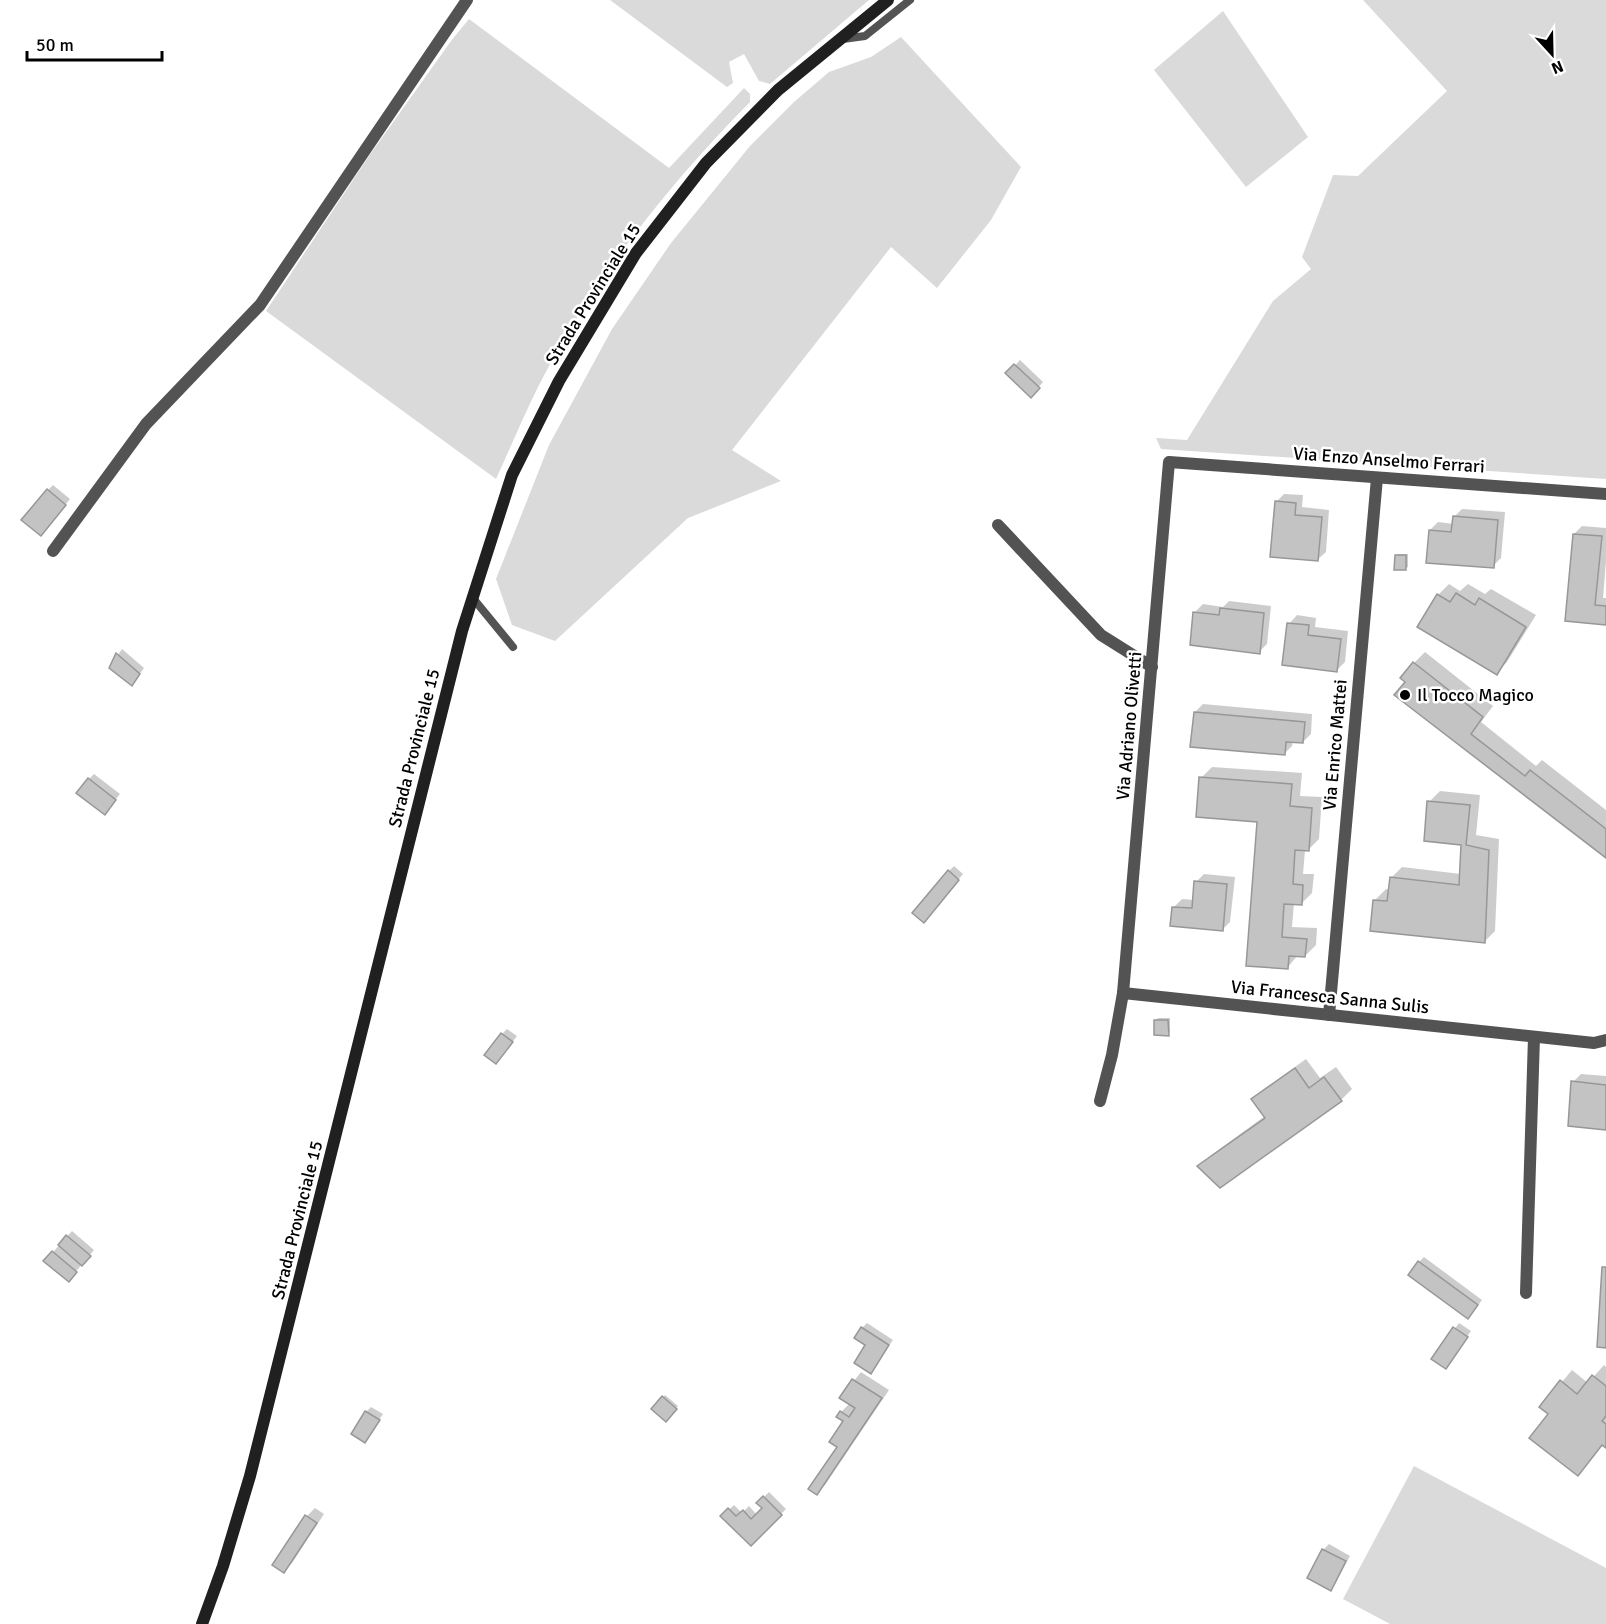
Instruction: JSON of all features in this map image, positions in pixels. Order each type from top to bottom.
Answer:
[{"type":"main road","name":"Strada Provinciale 15","points":[[202,1624],[227,1556],[254,1462],[462,631],[512,475],[559,381],[636,253],[706,163],[778,90],[888,0]]},
{"type":"street","points":[[53,551],[146,424],[260,305],[467,0]]},
{"type":"street","name":"Via Enzo Anselmo Ferrari","points":[[1169,462],[1606,494]]},
{"type":"street","name":"Via Adriano Olivetti","points":[[1100,1101],[1112,1055],[1123,993],[1169,462]]},
{"type":"street","name":"Via Enrico Mattei","points":[[1329,1016],[1377,478]]},
{"type":"street","points":[[998,525],[1101,635],[1152,667]]},
{"type":"street","name":"Via Francesca Sanna Sulis","points":[[1123,993],[1329,1016],[1600,1042],[1606,1050]]},
{"type":"street","points":[[1526,1293],[1534,1037]]},
{"type":"lane","points":[[839,40],[865,36],[910,0]]},
{"type":"lane","points":[[472,597],[513,647]]},
{"type":"shaded area","points":[[610,0],[869,0],[770,84],[759,81],[744,54],[729,62],[733,83],[727,87]]},
{"type":"shaded area","points":[[1363,0],[1606,0],[1606,479],[1161,449],[1156,438],[1187,440],[1273,301],[1311,269],[1302,257],[1333,175],[1358,176],[1447,91]]},
{"type":"shaded area","points":[[1223,11],[1308,137],[1246,187],[1154,70]]},
{"type":"shaded area","points":[[469,19],[669,168],[744,88],[750,94],[750,102],[689,167],[607,272],[559,348],[538,387],[496,479],[266,311],[369,156]]},
{"type":"shaded area","points":[[901,37],[1021,167],[991,220],[937,288],[891,247],[732,450],[781,481],[688,518],[555,641],[512,625],[496,579],[549,445],[612,329],[671,243],[750,146],[794,102],[829,72],[871,57]]},
{"type":"shaded area","points":[[1414,1466],[1606,1568],[1606,1624],[1390,1624],[1343,1599]]},
{"type":"building","points":[[1014,364],[1040,388],[1031,398],[1005,373]]},
{"type":"building","points":[[47,489],[66,505],[41,536],[21,520]]},
{"type":"building","points":[[1275,501],[1296,503],[1295,515],[1322,517],[1318,561],[1270,557]]},
{"type":"building","points":[[1453,516],[1498,520],[1494,568],[1426,563],[1429,530],[1451,532]]},
{"type":"building","points":[[1573,534],[1602,536],[1595,605],[1606,606],[1606,625],[1565,621]]},
{"type":"building","points":[[1395,555],[1406,555],[1406,570],[1394,570]]},
{"type":"building","points":[[1456,593],[1475,605],[1479,598],[1526,627],[1497,675],[1417,627],[1437,594],[1450,602]]},
{"type":"building","points":[[1220,608],[1264,613],[1260,654],[1190,645],[1193,612],[1219,615]]},
{"type":"building","points":[[1287,623],[1309,625],[1308,635],[1341,639],[1337,672],[1282,665]]},
{"type":"building","points":[[116,653],[140,674],[132,686],[109,668]]},
{"type":"building","points":[[1413,662],[1483,717],[1471,734],[1525,776],[1530,770],[1606,829],[1606,858],[1394,695],[1405,682],[1400,678]]},
{"type":"building","points":[[1194,712],[1305,722],[1303,743],[1286,742],[1285,755],[1190,747]]},
{"type":"building","points":[[1199,777],[1292,784],[1290,806],[1312,808],[1309,851],[1295,850],[1293,884],[1303,885],[1302,905],[1284,904],[1282,937],[1307,939],[1305,957],[1289,956],[1288,969],[1246,966],[1257,822],[1196,817]]},
{"type":"building","points":[[88,778],[116,800],[105,815],[76,793]]},
{"type":"building","points":[[1427,801],[1470,805],[1466,845],[1489,850],[1485,943],[1370,931],[1373,900],[1387,901],[1390,877],[1459,885],[1461,845],[1424,841]]},
{"type":"building","points":[[948,870],[959,880],[924,923],[912,913]]},
{"type":"building","points":[[1194,881],[1227,884],[1223,931],[1170,926],[1172,907],[1192,908]]},
{"type":"building","points":[[1154,1020],[1168,1020],[1169,1036],[1154,1035]]},
{"type":"building","points":[[501,1033],[513,1042],[496,1064],[484,1055]]},
{"type":"building","points":[[1295,1068],[1309,1088],[1324,1077],[1342,1101],[1220,1188],[1197,1166],[1265,1118],[1251,1099]]},
{"type":"building","points":[[1571,1081],[1606,1085],[1606,1130],[1568,1126]]},
{"type":"building","points":[[66,1235],[91,1256],[82,1266],[58,1245]]},
{"type":"building","points":[[52,1251],[77,1272],[69,1282],[43,1261]]},
{"type":"building","points":[[1418,1261],[1478,1305],[1468,1319],[1408,1275]]},
{"type":"building","points":[[1602,1267],[1606,1267],[1606,1348],[1597,1347]]},
{"type":"building","points":[[861,1327],[889,1345],[871,1374],[854,1363],[865,1345],[854,1338]]},
{"type":"building","points":[[1453,1327],[1468,1337],[1446,1369],[1431,1359]]},
{"type":"building","points":[[1592,1375],[1606,1386],[1606,1416],[1602,1421],[1606,1424],[1606,1448],[1602,1445],[1578,1476],[1529,1438],[1548,1414],[1539,1407],[1560,1380],[1577,1394]]},
{"type":"building","points":[[852,1379],[882,1398],[817,1495],[808,1489],[837,1447],[829,1442],[843,1421],[836,1417],[840,1411],[849,1417],[855,1408],[839,1398]]},
{"type":"building","points":[[662,1396],[677,1409],[666,1422],[651,1409]]},
{"type":"building","points":[[365,1411],[380,1420],[365,1443],[351,1434]]},
{"type":"building","points":[[763,1496],[782,1515],[751,1546],[720,1516],[728,1508],[736,1516],[743,1510],[751,1519],[762,1508],[756,1503]]},
{"type":"building","points":[[305,1515],[317,1523],[284,1573],[272,1565]]},
{"type":"building","points":[[1322,1549],[1346,1561],[1331,1591],[1307,1578]]},
{"type":"place","name":"Il Tocco Magico","points":[[1405,695]]}]
